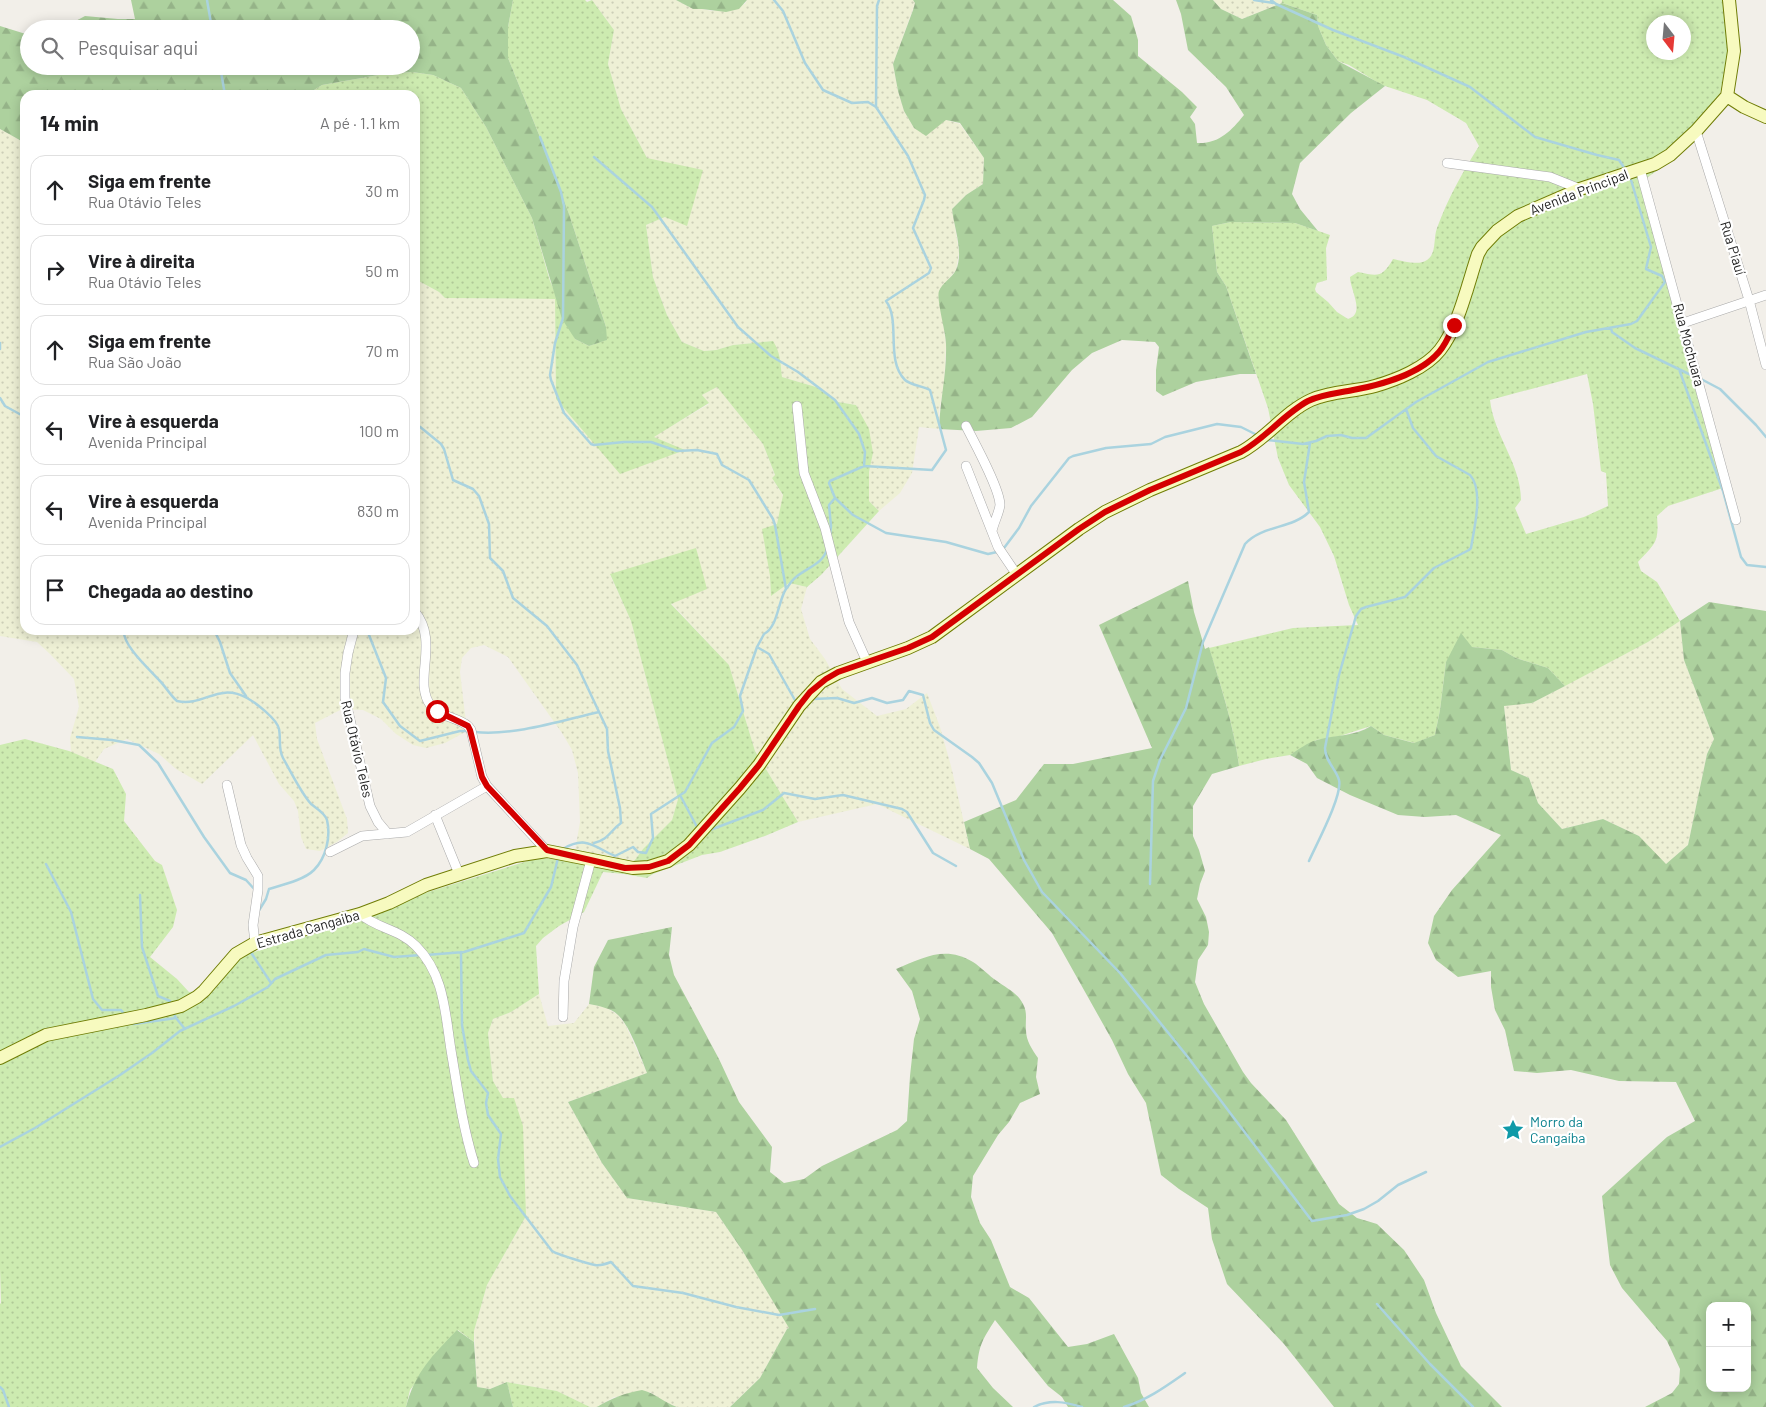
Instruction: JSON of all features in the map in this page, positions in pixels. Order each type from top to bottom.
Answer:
[{"type":"street","points":[[1729,0],[1734,51],[1728,96],[1744,107],[1766,117]]},
{"type":"street","name":"Avenida Principal","points":[[547,850],[625,868],[640,868],[663,863],[679,854],[701,832],[759,765],[810,692],[831,675],[908,648],[937,634],[1079,529],[1105,512],[1145,492],[1248,448],[1296,409],[1309,401],[1319,397],[1383,384],[1409,373],[1439,352],[1449,336],[1478,254],[1496,231],[1518,216],[1580,189],[1640,169],[1670,155],[1696,131],[1728,96]]},
{"type":"street","name":"Rua Piauí","points":[[1696,131],[1749,300],[1766,366]]},
{"type":"street","points":[[1447,163],[1550,177],[1580,189]]},
{"type":"street","name":"Rua Mochuara","points":[[1640,169],[1736,520]]},
{"type":"street","points":[[1683,323],[1766,295]]},
{"type":"street","points":[[797,406],[804,473],[825,528],[849,622],[867,662]]},
{"type":"street","points":[[966,426],[980,453],[998,496],[999,509],[992,531]]},
{"type":"street","points":[[966,466],[1001,552],[1017,575]]},
{"type":"street","points":[[420,620],[426,635],[427,645],[424,684],[428,702],[437,711],[468,726],[482,777],[487,786],[547,850]]},
{"type":"street","name":"Rua Otávio Teles","points":[[353,635],[345,673],[345,698],[370,806],[378,822],[388,834]]},
{"type":"street","points":[[227,785],[241,845],[258,876],[258,890],[252,925],[255,943]]},
{"type":"street","points":[[330,852],[362,836],[405,833],[487,786]]},
{"type":"street","points":[[435,815],[459,874]]},
{"type":"street","name":"Estrada Cangaiba","points":[[0,1058],[46,1035],[181,1006],[204,991],[236,954],[255,943],[360,914],[390,903],[426,885],[515,856],[547,850]]},
{"type":"street","points":[[563,1018],[564,981],[573,927],[591,860]]},
{"type":"street","points":[[360,914],[374,924],[401,934],[409,940],[424,957],[437,979],[446,1007],[464,1127],[474,1163]]},
{"type":"green space","points":[[131,0],[513,0],[508,27],[508,58],[569,214],[606,327],[607,340],[589,346],[575,339],[562,319],[532,218],[486,127],[461,88],[433,75],[420,73],[420,20],[78,20],[85,16],[135,19]]},
{"type":"green space","points":[[513,0],[585,0],[587,2],[592,0],[614,30],[608,64],[621,109],[647,158],[703,170],[687,226],[665,217],[646,225],[653,277],[667,315],[682,342],[704,351],[733,345],[773,341],[779,354],[782,377],[816,387],[838,402],[856,405],[869,429],[873,453],[869,472],[869,501],[879,511],[821,575],[807,587],[789,583],[771,596],[770,576],[762,529],[777,524],[783,495],[772,478],[775,475],[763,444],[717,387],[702,395],[709,403],[654,437],[685,450],[620,474],[556,399],[555,299],[445,298],[439,292],[420,282],[420,90],[314,90],[322,85],[378,75],[420,75],[420,73],[433,75],[461,88],[486,127],[532,218],[550,281],[575,339],[589,346],[606,340],[606,327],[569,214],[508,58],[508,27]]},
{"type":"green space","points":[[592,0],[676,0],[693,9],[712,11],[745,4],[747,0],[913,0],[915,3],[893,64],[904,111],[914,128],[946,120],[960,124],[984,158],[983,184],[966,195],[952,209],[959,252],[956,270],[939,291],[946,345],[939,429],[919,427],[912,473],[900,493],[879,511],[869,501],[869,472],[873,453],[856,405],[838,402],[816,387],[782,377],[773,341],[733,345],[704,351],[682,342],[667,315],[653,277],[646,225],[665,217],[647,158],[621,109],[608,64],[614,30]]},
{"type":"green space","points":[[676,0],[747,0],[739,9],[726,12],[693,9]]},
{"type":"green space","points":[[913,0],[1113,0],[1131,16],[1138,40],[1138,56],[1182,92],[1197,107],[1190,117],[1195,124],[1197,143],[1218,139],[1244,115],[1226,87],[1188,50],[1181,14],[1176,0],[1213,0],[1221,9],[1242,19],[1282,3],[1317,15],[1318,26],[1326,45],[1338,61],[1385,86],[1351,113],[1300,163],[1292,194],[1300,209],[1318,231],[1295,223],[1231,222],[1212,226],[1217,272],[1226,286],[1256,374],[1240,374],[1196,382],[1163,396],[1156,391],[1159,347],[1155,342],[1122,340],[1092,353],[1072,370],[1032,417],[1011,428],[976,431],[939,429],[946,344],[938,295],[940,288],[956,270],[959,256],[952,209],[966,195],[983,184],[984,158],[960,123],[946,120],[926,136],[914,128],[904,111],[893,64],[913,10],[915,3]]},
{"type":"green space","points":[[1213,0],[1282,0],[1282,3],[1242,19],[1221,9]]},
{"type":"green space","points":[[1282,0],[1726,0],[1728,52],[1720,94],[1702,133],[1685,150],[1640,183],[1729,486],[1668,506],[1657,516],[1657,537],[1655,542],[1638,562],[1641,571],[1657,582],[1680,621],[1648,642],[1565,686],[1548,668],[1516,658],[1502,650],[1472,647],[1446,662],[1435,735],[1415,743],[1384,735],[1371,726],[1340,736],[1316,740],[1290,755],[1239,766],[1230,721],[1209,648],[1293,628],[1358,625],[1349,605],[1334,556],[1320,527],[1289,485],[1278,458],[1268,408],[1226,286],[1217,272],[1212,226],[1231,222],[1295,223],[1330,235],[1326,248],[1327,280],[1317,283],[1315,289],[1337,312],[1348,319],[1356,312],[1357,307],[1350,277],[1358,272],[1375,275],[1382,273],[1393,259],[1420,263],[1430,257],[1434,250],[1437,228],[1446,206],[1479,146],[1466,123],[1427,100],[1382,85],[1349,65],[1338,61],[1326,45],[1318,26],[1317,15],[1282,3]],"holes":[[[1587,374],[1593,404],[1601,471],[1606,473],[1608,506],[1584,517],[1526,534],[1515,508],[1521,500],[1517,474],[1492,413],[1490,400]]]},
{"type":"green space","points":[[0,26],[20,32],[20,75],[378,75],[322,85],[314,90],[20,90],[20,140],[0,129]]},
{"type":"green space","points":[[0,129],[20,140],[20,635],[420,635],[420,282],[439,292],[445,298],[555,299],[556,399],[684,451],[653,437],[709,404],[702,395],[717,387],[763,444],[775,476],[772,478],[783,496],[770,576],[771,596],[789,583],[807,587],[801,609],[810,639],[825,659],[842,689],[877,716],[906,709],[927,693],[940,727],[951,766],[970,849],[877,804],[798,822],[755,751],[729,665],[671,603],[610,575],[631,621],[678,799],[672,820],[643,849],[632,864],[575,851],[580,822],[578,773],[572,750],[508,657],[484,645],[471,648],[462,658],[460,672],[467,731],[445,743],[426,748],[413,745],[396,734],[381,719],[363,710],[342,709],[315,723],[317,739],[347,819],[348,833],[337,842],[320,851],[306,849],[301,837],[298,811],[294,801],[279,784],[253,735],[202,784],[176,769],[159,754],[127,739],[104,749],[95,762],[71,752],[70,738],[79,707],[74,679],[37,642],[0,636]]},
{"type":"green space","points":[[696,548],[707,589],[671,604],[729,665],[755,751],[798,822],[720,852],[702,855],[647,878],[603,872],[584,912],[559,926],[536,946],[539,994],[511,1012],[493,1019],[488,1033],[493,1081],[503,1098],[514,1098],[523,1126],[526,1216],[487,1285],[474,1331],[474,1342],[458,1330],[410,1390],[406,1407],[0,1407],[0,745],[25,739],[69,751],[113,769],[126,794],[124,821],[155,861],[162,865],[177,910],[173,927],[150,957],[177,979],[189,992],[209,989],[241,956],[362,919],[425,893],[534,859],[560,858],[632,864],[643,849],[672,820],[678,799],[631,621],[610,574]]},
{"type":"green space","points":[[1188,581],[1194,612],[1205,649],[1209,647],[1227,706],[1239,766],[1212,774],[1193,806],[1193,836],[1205,871],[1197,899],[1206,917],[1209,932],[1208,945],[1198,960],[1195,982],[1204,1004],[1243,1072],[1286,1120],[1339,1204],[1357,1218],[1377,1224],[1404,1250],[1424,1280],[1436,1313],[1461,1366],[1502,1407],[1334,1407],[1284,1344],[1227,1284],[1212,1239],[1208,1208],[1161,1175],[1146,1103],[1128,1074],[1112,1040],[1052,933],[989,859],[970,849],[964,822],[1016,800],[1044,764],[1073,764],[1152,748],[1099,625]]},
{"type":"green space","points":[[1709,602],[1766,611],[1766,1407],[1645,1407],[1672,1393],[1679,1384],[1680,1369],[1667,1341],[1622,1288],[1610,1265],[1602,1196],[1667,1137],[1695,1121],[1676,1082],[1619,1081],[1571,1070],[1537,1073],[1514,1071],[1505,1030],[1495,1010],[1491,987],[1491,971],[1458,977],[1436,960],[1428,943],[1434,916],[1452,890],[1501,835],[1456,815],[1425,817],[1398,815],[1350,795],[1317,778],[1307,764],[1290,755],[1314,741],[1352,734],[1371,726],[1384,735],[1414,743],[1435,735],[1446,662],[1461,633],[1472,647],[1502,650],[1516,658],[1548,668],[1565,686],[1532,703],[1504,706],[1511,770],[1529,778],[1538,803],[1562,829],[1603,819],[1639,836],[1666,864],[1688,845],[1707,754],[1714,739],[1684,660],[1680,621]]},
{"type":"green space","points":[[1680,621],[1684,660],[1714,739],[1707,754],[1688,845],[1665,865],[1639,836],[1603,819],[1562,829],[1538,803],[1529,778],[1511,770],[1504,705],[1532,703],[1648,642]]},
{"type":"green space","points":[[672,927],[669,955],[674,975],[719,1059],[739,1102],[772,1147],[770,1172],[784,1183],[804,1179],[822,1166],[897,1130],[907,1121],[914,1039],[920,1019],[912,991],[896,969],[925,957],[953,954],[973,962],[1018,997],[1025,1011],[1027,1038],[1038,1058],[1036,1077],[1040,1094],[1020,1103],[1009,1122],[998,1135],[973,1176],[971,1197],[980,1223],[991,1240],[1010,1287],[1029,1298],[1068,1347],[1087,1344],[1114,1334],[1138,1378],[1141,1393],[1149,1407],[1068,1407],[1062,1397],[1048,1386],[995,1320],[982,1342],[977,1368],[993,1388],[1013,1407],[730,1407],[760,1378],[789,1328],[742,1250],[716,1212],[627,1198],[602,1163],[568,1102],[647,1073],[635,1042],[618,1015],[605,1008],[589,1004],[594,967],[608,940]]},
{"type":"green space","points":[[539,994],[548,1026],[574,1023],[589,1004],[605,1007],[618,1015],[626,1026],[647,1073],[568,1102],[602,1163],[627,1198],[716,1212],[790,1328],[787,1329],[760,1378],[730,1407],[677,1407],[661,1400],[650,1392],[614,1397],[597,1407],[590,1407],[557,1391],[507,1382],[490,1389],[477,1387],[474,1331],[487,1285],[526,1216],[503,1098],[493,1081],[488,1033],[493,1019],[511,1012]]},
{"type":"green space","points":[[457,1330],[474,1342],[477,1387],[490,1389],[507,1382],[513,1407],[406,1407],[414,1384],[420,1374],[433,1356]]},
{"type":"green space","points":[[507,1382],[557,1391],[590,1407],[513,1407]]},
{"type":"green space","points":[[642,1390],[677,1407],[597,1407],[619,1396]]},
{"type":"waterway","points":[[207,0],[210,20]]},
{"type":"waterway","points":[[774,0],[783,11],[805,63],[823,90],[852,103],[868,102],[876,107],[908,156],[925,195],[913,228],[931,268],[929,273],[886,301],[892,319],[894,351],[899,372],[907,382],[930,390],[946,450],[932,470],[864,466],[830,481],[829,483],[835,498],[853,515],[886,533],[946,542],[988,554],[997,552]]},
{"type":"waterway","points":[[876,106],[877,6],[879,0]]},
{"type":"waterway","points":[[1254,0],[1273,3]]},
{"type":"waterway","points":[[1271,0],[1333,30],[1404,57],[1470,87],[1535,137],[1619,160],[1625,169]]},
{"type":"waterway","points":[[222,75],[224,90]]},
{"type":"waterway","points":[[540,137],[561,192],[564,206],[563,318],[555,343],[550,375],[564,413],[591,444],[594,445],[651,442],[677,451],[697,450],[717,454],[722,465],[749,480],[773,519],[786,589]]},
{"type":"waterway","points":[[594,157],[652,207],[738,327],[771,356],[798,372],[835,400],[859,434],[865,452],[864,466]]},
{"type":"waterway","points":[[1267,440],[1303,444],[1327,436],[1341,435],[1352,438],[1366,438],[1416,402],[1488,362],[1586,332],[1631,324],[1637,321],[1665,282],[1662,276],[1646,269],[1651,247],[1631,180]]},
{"type":"waterway","points":[[1611,328],[1612,332],[1635,348],[1693,376]]},
{"type":"waterway","points":[[0,343],[0,349]]},
{"type":"waterway","points":[[1679,369],[1723,491],[1741,557],[1747,565],[1766,567]]},
{"type":"waterway","points":[[1701,379],[1720,389],[1766,437]]},
{"type":"waterway","points":[[0,398],[5,406],[20,414]]},
{"type":"waterway","points":[[1309,861],[1333,808],[1339,787],[1339,780],[1325,753],[1325,748],[1339,675],[1356,616],[1361,609],[1366,607],[1405,597],[1434,568],[1471,548],[1477,510],[1474,482],[1470,475],[1436,456],[1413,428],[1406,409]]},
{"type":"waterway","points":[[1004,548],[1019,528],[1031,506],[1069,458],[1073,456],[1106,448],[1151,444],[1165,437],[1217,424],[1241,427],[1255,434]]},
{"type":"waterway","points":[[420,427],[441,444],[453,480],[473,489],[479,496],[489,524],[490,558],[503,571],[513,598],[547,626],[577,665],[607,729],[608,751],[620,808],[621,823],[606,837],[594,843]]},
{"type":"waterway","points":[[1150,884],[1153,781],[1160,760],[1186,708],[1203,642],[1245,544],[1260,533],[1294,522],[1309,512],[1304,482],[1310,443]]},
{"type":"waterway","points":[[830,536],[829,505],[835,498]]},
{"type":"waterway","points":[[563,849],[571,845],[584,843],[615,856],[633,847],[638,852],[646,853],[653,838],[651,814],[685,792],[712,743],[734,727],[743,711],[740,696],[757,647],[775,620],[783,594],[793,580],[819,562],[827,549]]},
{"type":"waterway","points":[[125,635],[132,650],[177,701],[187,702],[219,694],[237,694],[247,698],[266,712],[279,729],[281,755],[296,782],[311,804],[326,817],[328,840],[322,860],[305,877],[269,889],[266,899],[258,912]]},
{"type":"waterway","points":[[216,635],[230,673],[246,696]]},
{"type":"waterway","points":[[369,635],[386,678],[383,702],[400,726],[420,741],[460,731],[469,731]]},
{"type":"waterway","points":[[757,647],[769,654],[796,702]]},
{"type":"waterway","points":[[813,699],[837,698],[854,703],[872,698],[887,703],[903,700],[909,691],[923,695],[930,723],[934,730],[979,763],[992,783],[1024,860],[1042,892],[1120,973],[1187,1056],[1312,1221],[1347,1215],[1364,1209],[1378,1201],[1398,1185],[1426,1172]]},
{"type":"waterway","points":[[475,732],[490,733],[521,730],[599,712]]},
{"type":"waterway","points":[[77,737],[112,740],[139,745],[158,763],[204,837],[230,873],[246,880],[256,891]]},
{"type":"waterway","points":[[710,830],[763,810],[784,793],[815,799],[843,795],[902,809],[907,812],[933,853],[956,866]]},
{"type":"waterway","points":[[680,795],[697,827]]},
{"type":"waterway","points":[[426,955],[464,952],[524,933],[551,887],[558,858]]},
{"type":"waterway","points":[[46,864],[71,912],[93,999],[102,1010],[121,1010],[125,1015]]},
{"type":"waterway","points":[[140,895],[142,947],[158,996],[170,1001],[171,1004]]},
{"type":"waterway","points":[[0,1147],[35,1128],[120,1075],[180,1031],[234,1006],[268,987],[275,979],[326,955],[358,952],[364,949],[394,957],[421,955]]},
{"type":"waterway","points":[[250,951],[271,983]]},
{"type":"waterway","points":[[461,952],[462,1025],[468,1060],[471,1071],[488,1093],[486,1103],[488,1115],[501,1134],[498,1159],[500,1177],[510,1196],[552,1251],[595,1265],[611,1262],[633,1286],[683,1293],[736,1307],[779,1315],[815,1309]]},
{"type":"waterway","points":[[173,1012],[185,1029]]},
{"type":"waterway","points":[[131,1023],[176,1018]]},
{"type":"waterway","points":[[1377,1304],[1430,1364],[1473,1407]]},
{"type":"waterway","points":[[1124,1407],[1148,1397],[1185,1373]]},
{"type":"waterway","points":[[0,1387],[3,1390],[9,1407]]},
{"type":"waterway","points":[[1034,1407],[1040,1404],[1058,1402],[1082,1407]]},
{"type":"place","name":"Morro da Cangaíba","points":[[1513,1130]]},
{"type":"route","points":[[437,711],[468,726],[482,777],[487,786],[547,850],[625,868],[649,867],[663,863],[684,850],[716,816],[759,765],[810,692],[831,675],[927,640],[1105,512],[1150,490],[1241,452],[1309,401],[1319,397],[1373,387],[1409,373],[1439,352],[1454,325]]}]
